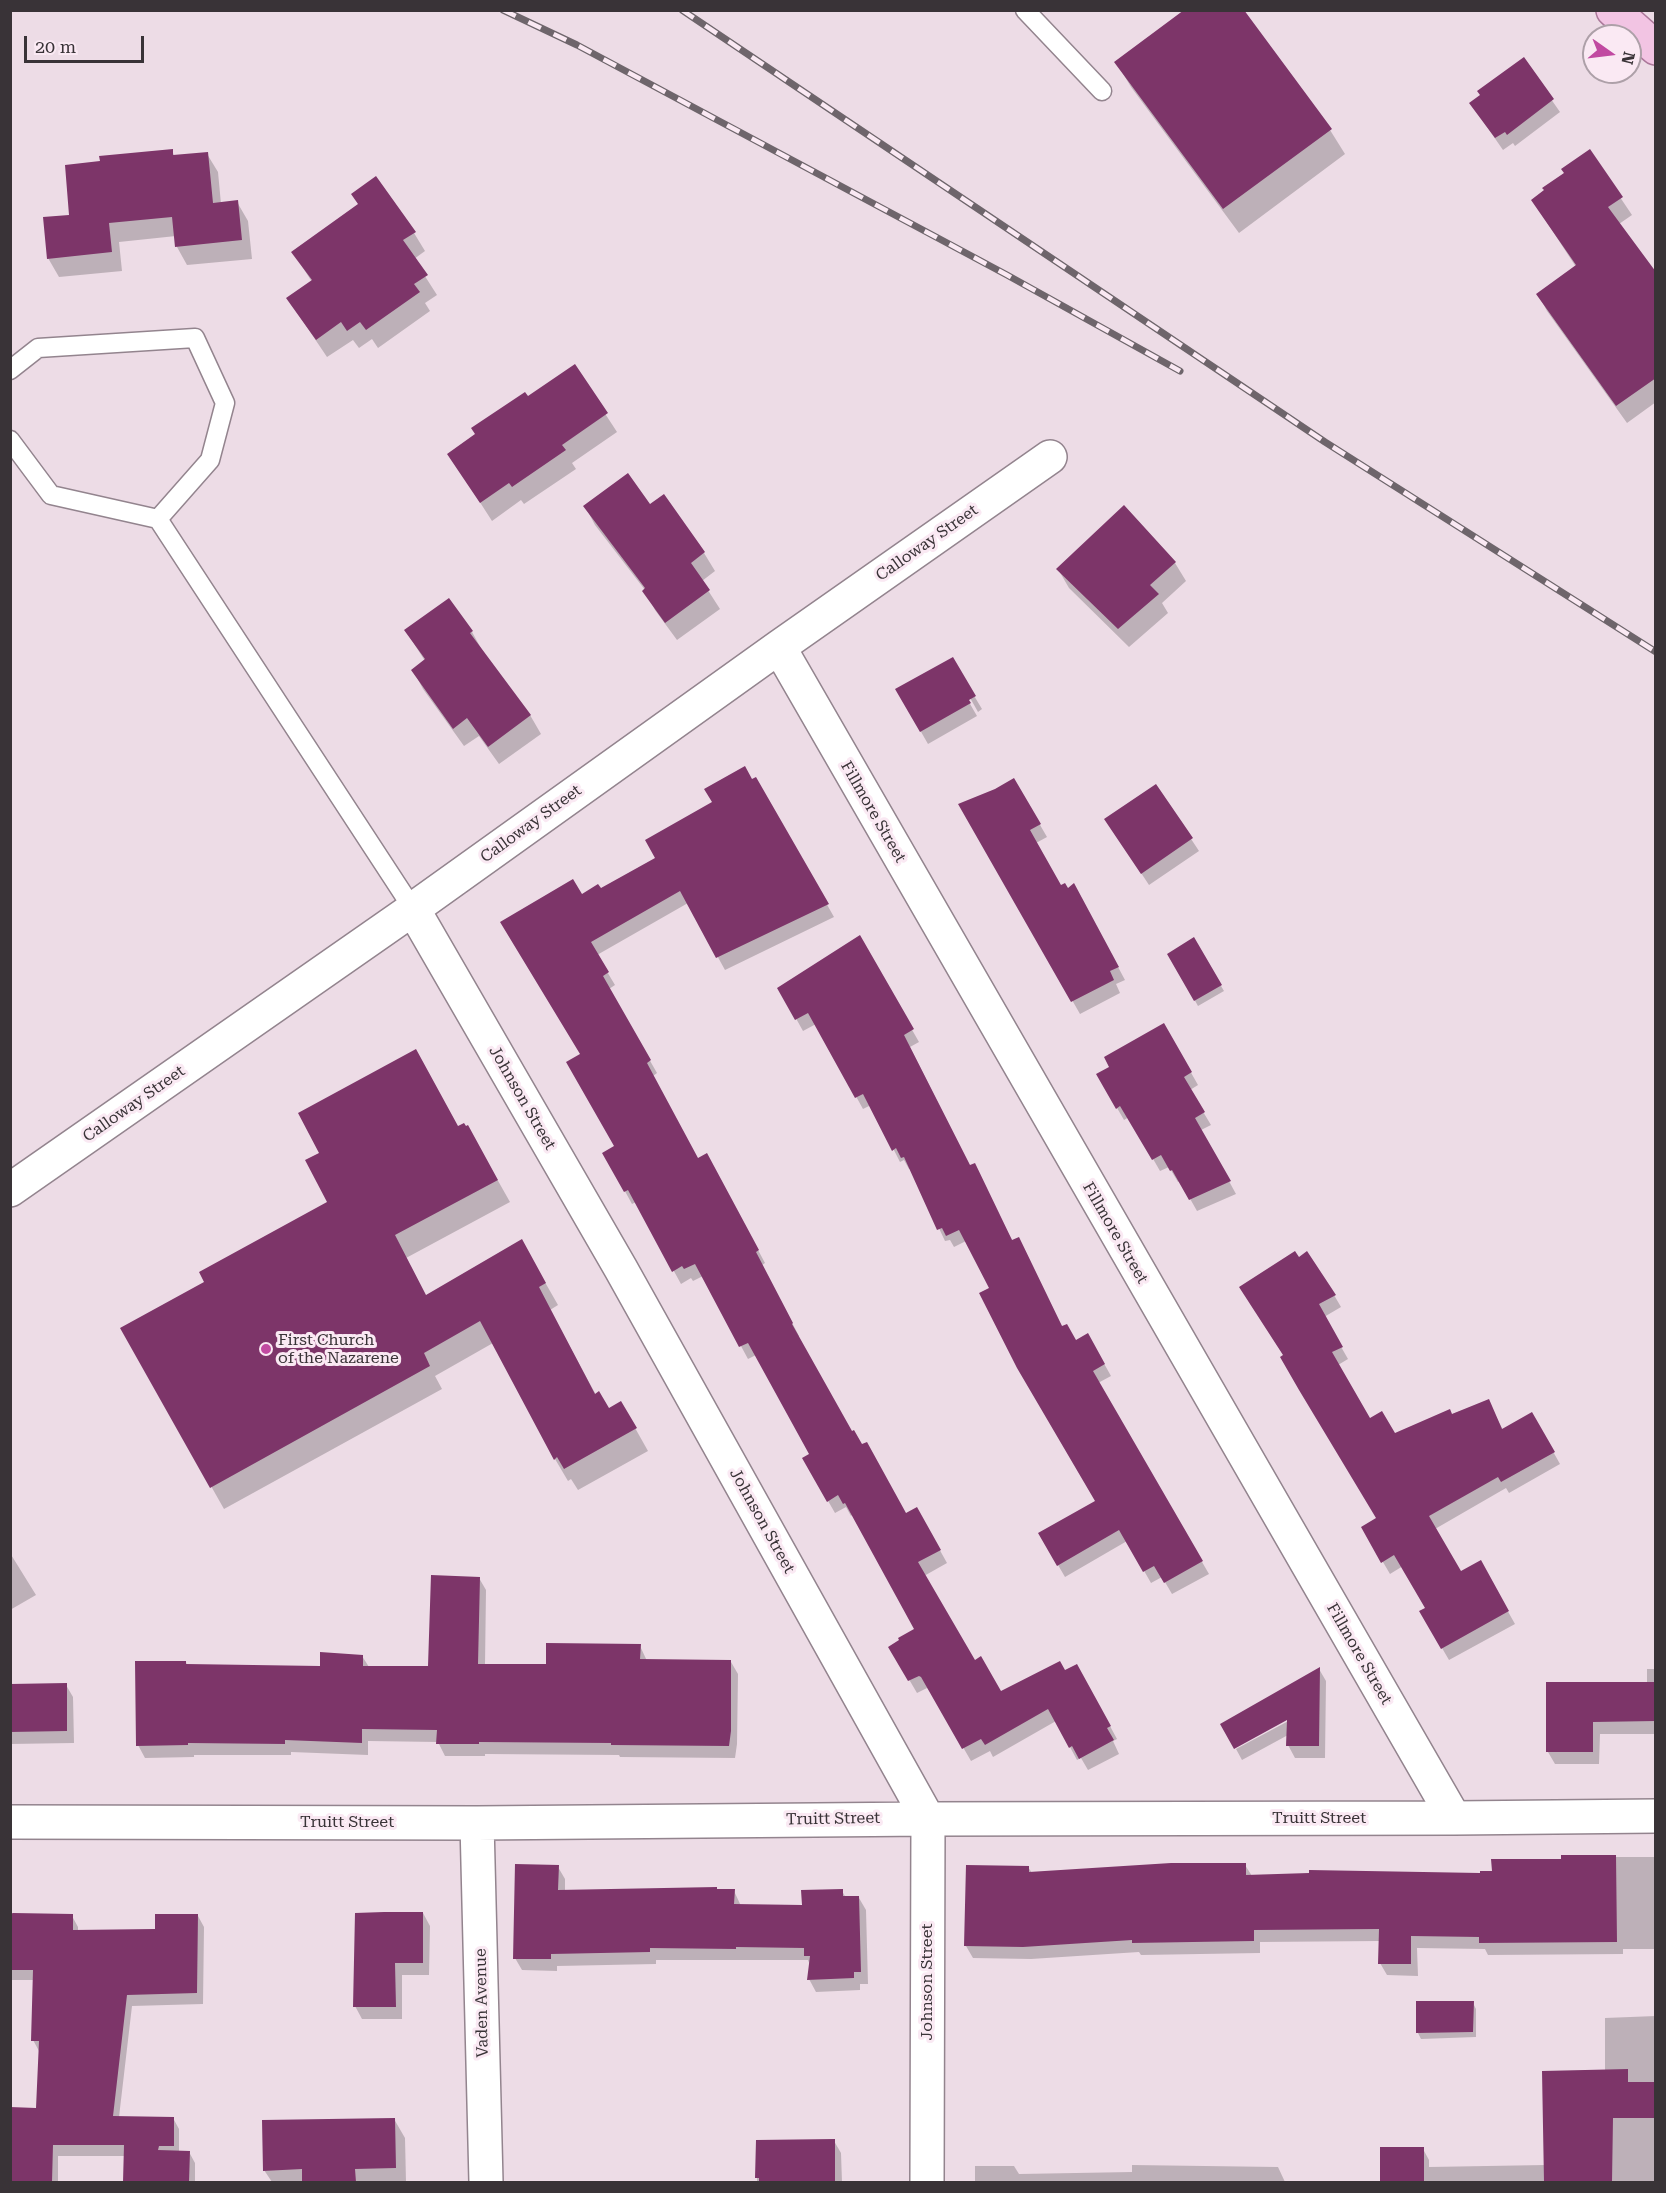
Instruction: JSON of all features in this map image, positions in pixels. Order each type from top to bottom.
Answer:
[{"type":"main road","points":[[1613,10],[1655,47]]},
{"type":"street","name":"Calloway Street","points":[[10,1190],[413,909],[779,647],[1050,457]]},
{"type":"street","name":"Fillmore Street","points":[[779,647],[1454,1818]]},
{"type":"street","name":"Johnson Street","points":[[413,909],[621,1269],[928,1819],[927,2182]]},
{"type":"street","name":"Truitt Street","points":[[10,1822],[477,1823],[1656,1816]]},
{"type":"street","name":"Vaden Avenue","points":[[477,1823],[486,2182]]},
{"type":"lane","points":[[1025,10],[1102,91]]},
{"type":"lane","points":[[10,370],[38,348],[195,338],[225,403],[210,460],[158,519]]},
{"type":"lane","points":[[10,440],[51,495],[158,519],[413,909]]},
{"type":"building","points":[[1184,10],[1244,10],[1332,129],[1223,209],[1114,62]]},
{"type":"building","points":[[1524,57],[1554,99],[1507,135],[1505,132],[1495,138],[1469,103],[1480,95],[1477,91]]},
{"type":"building","points":[[173,149],[173,155],[208,152],[213,203],[238,200],[242,240],[175,247],[172,217],[109,223],[112,252],[47,259],[43,217],[69,215],[65,165],[100,161],[99,156]]},
{"type":"building","points":[[1590,149],[1623,197],[1608,207],[1656,272],[1656,378],[1616,406],[1536,294],[1576,265],[1531,200],[1544,190],[1542,188],[1564,173],[1561,169]]},
{"type":"building","points":[[376,176],[416,232],[403,240],[428,275],[414,284],[420,292],[366,330],[360,322],[347,331],[341,322],[316,340],[286,298],[312,280],[291,252],[358,204],[351,194]]},
{"type":"building","points":[[575,364],[608,413],[562,445],[566,450],[512,487],[509,483],[480,503],[447,454],[475,434],[471,428],[525,392],[528,396]]},
{"type":"building","points":[[628,473],[650,504],[664,494],[705,552],[691,563],[710,590],[665,623],[642,591],[645,588],[583,506]]},
{"type":"building","points":[[1124,505],[1176,562],[1150,585],[1159,594],[1118,629],[1056,569]]},
{"type":"building","points":[[449,598],[473,631],[470,633],[531,715],[488,747],[467,718],[453,729],[411,670],[425,659],[404,630]]},
{"type":"building","points":[[953,657],[976,696],[969,700],[971,703],[920,732],[895,689]]},
{"type":"building","points":[[745,766],[752,779],[756,777],[829,904],[716,958],[680,891],[591,942],[609,972],[603,976],[651,1060],[647,1063],[698,1158],[707,1153],[759,1250],[756,1252],[792,1324],[852,1431],[854,1430],[862,1444],[867,1442],[906,1513],[917,1507],[941,1550],[918,1562],[975,1660],[981,1656],[1001,1691],[1060,1661],[1065,1670],[1077,1664],[1111,1726],[1107,1728],[1114,1740],[1079,1759],[1072,1746],[1069,1748],[1048,1709],[985,1745],[981,1739],[962,1749],[921,1677],[908,1681],[888,1647],[914,1629],[845,1503],[843,1504],[838,1495],[827,1502],[802,1458],[809,1454],[748,1343],[739,1347],[695,1264],[684,1269],[682,1266],[672,1272],[628,1190],[624,1192],[602,1153],[614,1146],[566,1062],[580,1054],[500,922],[573,879],[582,894],[598,884],[601,888],[655,858],[645,840],[712,802],[704,789]]},
{"type":"building","points":[[1014,778],[1041,824],[1030,830],[1061,885],[1065,883],[1068,888],[1074,883],[1119,967],[1110,971],[1114,980],[1071,1002],[958,804],[995,789]]},
{"type":"building","points":[[1156,784],[1193,838],[1141,874],[1104,819]]},
{"type":"building","points":[[860,935],[914,1029],[904,1035],[970,1165],[975,1163],[1012,1240],[1019,1237],[1062,1326],[1067,1324],[1076,1340],[1088,1333],[1105,1364],[1093,1371],[1203,1561],[1164,1583],[1154,1566],[1143,1572],[1119,1530],[1057,1566],[1038,1533],[1095,1501],[1017,1368],[979,1293],[989,1288],[959,1230],[946,1236],[942,1228],[937,1230],[904,1157],[901,1158],[896,1148],[892,1151],[863,1094],[855,1098],[808,1013],[795,1020],[777,988]]},
{"type":"building","points":[[1194,937],[1222,985],[1194,1001],[1167,954]]},
{"type":"building","points":[[1164,1023],[1192,1072],[1184,1077],[1205,1112],[1195,1118],[1231,1181],[1189,1200],[1161,1155],[1152,1160],[1120,1106],[1116,1109],[1096,1074],[1109,1067],[1104,1057]]},
{"type":"building","points":[[416,1049],[458,1126],[464,1123],[468,1125],[498,1180],[395,1235],[426,1295],[522,1239],[546,1283],[539,1287],[595,1394],[599,1391],[609,1408],[621,1401],[637,1428],[564,1469],[557,1457],[554,1460],[480,1321],[424,1353],[430,1366],[210,1488],[120,1328],[204,1282],[199,1272],[327,1202],[305,1160],[319,1153],[298,1113]]},
{"type":"building","points":[[1295,1251],[1299,1257],[1307,1251],[1336,1295],[1319,1304],[1343,1347],[1332,1352],[1370,1418],[1382,1411],[1395,1433],[1450,1409],[1452,1414],[1489,1399],[1502,1429],[1532,1412],[1555,1452],[1501,1482],[1498,1477],[1429,1516],[1461,1571],[1481,1560],[1509,1611],[1441,1649],[1419,1611],[1425,1608],[1394,1555],[1381,1563],[1361,1527],[1376,1518],[1280,1357],[1283,1355],[1239,1287]]},
{"type":"building","points":[[431,1575],[480,1577],[478,1664],[546,1664],[546,1643],[641,1644],[640,1659],[731,1660],[729,1746],[479,1742],[479,1744],[436,1744],[437,1730],[362,1729],[362,1743],[285,1740],[285,1744],[188,1743],[188,1745],[136,1746],[135,1661],[320,1666],[320,1652],[363,1655],[363,1666],[428,1666]]},
{"type":"building","points":[[1320,1667],[1319,1746],[1286,1746],[1287,1720],[1234,1749],[1220,1724]]},
{"type":"building","points":[[1546,1682],[1656,1682],[1656,1721],[1593,1722],[1593,1752],[1546,1752]]},
{"type":"building","points":[[67,1683],[67,1731],[10,1732],[10,1684]]},
{"type":"building","points":[[1561,1855],[1616,1855],[1617,1942],[1479,1943],[1479,1937],[1411,1936],[1411,1964],[1378,1964],[1379,1929],[1254,1930],[1254,1941],[1132,1943],[1132,1940],[1023,1947],[964,1946],[966,1865],[1029,1866],[1029,1872],[1171,1863],[1246,1863],[1246,1875],[1309,1873],[1309,1870],[1480,1873],[1480,1871],[1492,1871],[1491,1859],[1561,1859]]},
{"type":"building","points":[[515,1864],[559,1865],[558,1890],[717,1887],[717,1889],[735,1889],[734,1904],[802,1905],[801,1890],[843,1889],[843,1896],[859,1896],[861,1972],[854,1972],[854,1978],[807,1980],[810,1956],[804,1956],[804,1948],[650,1948],[650,1952],[551,1954],[551,1959],[513,1959]]},
{"type":"building","points":[[423,1912],[423,1963],[395,1963],[396,2007],[353,2007],[355,1913]]},
{"type":"building","points":[[10,1914],[73,1914],[73,1930],[155,1929],[155,1914],[198,1914],[197,1993],[127,1995],[113,2116],[174,2117],[174,2146],[159,2146],[158,2150],[190,2151],[189,2182],[123,2182],[124,2145],[53,2145],[52,2182],[10,2182],[10,2107],[36,2108],[39,2041],[31,2041],[33,1970],[10,1970]]},
{"type":"building","points":[[1416,2001],[1474,2001],[1473,2032],[1416,2033]]},
{"type":"building","points":[[1628,2069],[1628,2082],[1656,2082],[1656,2118],[1613,2118],[1612,2182],[1544,2182],[1542,2071]]},
{"type":"building","points":[[395,2118],[396,2168],[355,2169],[356,2182],[302,2182],[302,2169],[263,2171],[262,2120]]},
{"type":"building","points":[[835,2139],[835,2182],[759,2182],[759,2178],[755,2178],[756,2140]]},
{"type":"building","points":[[1380,2147],[1424,2147],[1424,2182],[1380,2182]]},
{"type":"railway","points":[[503,10],[577,45],[1007,275],[1180,371]]},
{"type":"railway","points":[[682,10],[1325,442],[1656,652]]},
{"type":"place","name":"First Church of the Nazarene","points":[[266,1349]]}]
